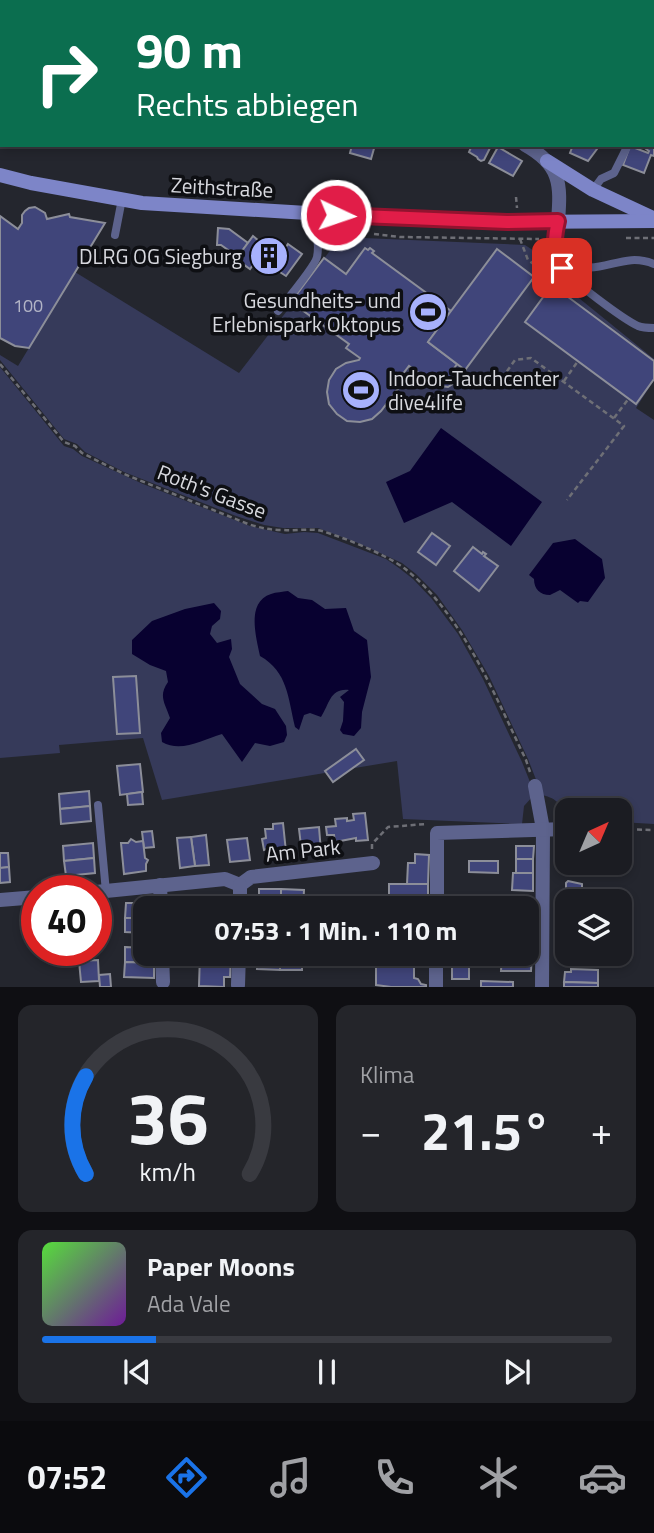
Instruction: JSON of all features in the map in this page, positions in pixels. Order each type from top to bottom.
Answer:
[{"type":"street","points":[[528,147],[593,190],[654,220]]},
{"type":"street","points":[[547,161],[559,185],[558,221]]},
{"type":"street","name":"Zeithstraße","points":[[0,175],[142,204],[419,219],[519,222],[654,220]]},
{"type":"street","points":[[535,786],[543,829],[542,987]]},
{"type":"street","points":[[436,896],[437,833],[555,829]]},
{"type":"street","name":"Am Park","points":[[112,891],[225,879],[240,885],[251,877],[373,863]]},
{"type":"street","points":[[160,885],[160,896]]},
{"type":"street","points":[[240,885],[240,896]]},
{"type":"street","points":[[0,900],[21,898]]},
{"type":"street","points":[[162,966],[163,982]]},
{"type":"street","points":[[238,985],[239,966]]},
{"type":"street","points":[[436,966],[436,987]]},
{"type":"lane","points":[[593,190],[601,180],[614,173],[627,147]]},
{"type":"lane","points":[[116,234],[122,199]]},
{"type":"lane","points":[[278,311],[317,260],[316,227],[312,213]]},
{"type":"lane","points":[[558,221],[554,247],[562,268],[625,318],[641,327],[654,328]]},
{"type":"lane","points":[[554,247],[569,263],[590,270],[631,259],[654,264]]},
{"type":"lane","points":[[98,805],[100,875]]},
{"type":"path","points":[[520,239],[528,260],[562,285]]},
{"type":"path","points":[[497,385],[515,360],[531,358],[624,426],[567,500]]},
{"type":"path","points":[[564,382],[578,361]]},
{"type":"path","name":"Roth's Gasse","points":[[0,364],[64,442],[75,446],[82,453],[124,474],[248,524],[265,529],[319,530],[387,557],[402,566],[449,614],[460,632],[515,737],[535,786]]},
{"type":"path","points":[[614,419],[629,398]]},
{"type":"path","points":[[373,863],[372,844],[388,827],[435,823],[437,833]]},
{"type":"path","points":[[632,829],[654,830]]},
{"type":"shaded area","points":[[340,237],[525,245],[548,260],[560,281],[569,290],[654,359],[654,380],[636,408],[654,420],[654,824],[632,823],[632,798],[555,798],[555,800],[542,795],[489,676],[462,630],[437,595],[402,563],[318,528],[264,525],[124,472],[64,439],[0,360],[0,355],[18,366],[75,272],[239,373]]},
{"type":"shaded area","points":[[0,367],[64,446],[82,456],[143,484],[250,526],[285,534],[318,533],[386,559],[413,579],[458,634],[483,679],[522,762],[533,796],[524,806],[522,824],[403,819],[397,761],[162,800],[143,738],[59,745],[60,753],[0,758]]},
{"type":"shaded area","points":[[441,428],[542,502],[511,546],[452,502],[404,523],[386,482],[410,471]]},
{"type":"shaded area","points":[[575,539],[602,559],[605,578],[588,602],[578,603],[560,590],[550,595],[543,594],[529,575],[553,543]]},
{"type":"shaded area","points":[[288,591],[298,598],[312,600],[325,609],[346,608],[354,631],[367,640],[371,677],[361,728],[354,736],[343,734],[340,730],[344,702],[340,697],[349,690],[334,694],[321,717],[310,713],[304,715],[299,730],[295,727],[282,678],[269,662],[260,656],[255,620],[258,604],[271,594]]},
{"type":"shaded area","points":[[214,603],[221,611],[220,619],[212,626],[210,634],[217,643],[231,639],[229,657],[240,684],[262,704],[275,709],[286,726],[287,735],[284,742],[270,746],[255,743],[242,762],[222,734],[184,746],[162,742],[161,733],[170,718],[163,696],[168,682],[166,671],[132,654],[132,640],[152,621],[185,609]]},
{"type":"building","points":[[352,147],[374,147],[371,159],[350,153]]},
{"type":"building","points":[[471,147],[490,148],[481,161],[469,152]]},
{"type":"building","points":[[498,147],[522,161],[513,176],[489,163]]},
{"type":"building","points":[[572,147],[598,147],[588,161],[570,153]]},
{"type":"building","points":[[630,147],[648,153],[646,149],[654,147],[654,156],[651,155],[644,173],[623,165]]},
{"type":"building","points":[[35,207],[45,213],[47,219],[69,214],[70,217],[105,223],[29,348],[15,346],[0,338],[0,216],[18,229],[25,211]]},
{"type":"building","points":[[218,228],[229,229],[248,243],[238,257],[217,245]]},
{"type":"building","points":[[253,236],[266,247],[250,269],[236,259]]},
{"type":"building","name":"DLRG OG Siegburg","points":[[270,240],[284,250],[268,273],[254,263]]},
{"type":"building","points":[[288,244],[302,254],[286,276],[272,267]]},
{"type":"building","points":[[365,248],[370,248],[374,251],[372,253],[451,311],[428,342],[457,364],[453,370],[456,376],[454,383],[439,388],[409,366],[402,375],[406,378],[381,411],[372,419],[360,422],[347,421],[337,414],[329,404],[327,392],[329,380],[336,369],[360,358],[346,348],[349,344],[291,302],[324,258],[346,274]]},
{"type":"building","points":[[497,249],[534,277],[465,370],[428,342]]},
{"type":"building","points":[[552,285],[654,361],[654,379],[636,404],[525,322]]},
{"type":"building","points":[[432,533],[450,546],[436,565],[418,552]]},
{"type":"building","points":[[473,547],[486,554],[484,556],[498,566],[479,591],[454,571]]},
{"type":"building","points":[[136,676],[140,733],[117,734],[113,677]]},
{"type":"building","points":[[356,749],[364,760],[333,782],[325,771]]},
{"type":"building","points":[[140,764],[143,792],[120,795],[117,766]]},
{"type":"building","points":[[89,791],[90,806],[60,809],[59,794]]},
{"type":"building","points":[[142,792],[143,804],[128,805],[127,794]]},
{"type":"building","points":[[90,806],[91,821],[61,824],[60,809]]},
{"type":"building","points":[[365,813],[368,840],[356,841],[356,838],[335,842],[334,835],[327,835],[326,827],[336,826],[335,819],[354,820],[353,814]]},
{"type":"building","points":[[283,823],[286,852],[283,852],[284,856],[276,857],[275,853],[268,854],[267,849],[264,850],[262,839],[266,838],[265,829],[273,829],[273,824]]},
{"type":"building","points":[[319,827],[321,852],[302,854],[299,829]]},
{"type":"building","points":[[152,831],[154,847],[144,848],[142,832]]},
{"type":"building","points":[[206,835],[209,865],[195,866],[191,837]]},
{"type":"building","points":[[191,837],[195,866],[180,868],[177,838]]},
{"type":"building","points":[[247,838],[250,860],[230,862],[227,840]]},
{"type":"building","points":[[131,839],[136,842],[143,841],[145,858],[148,860],[146,871],[124,874],[121,843],[128,843]]},
{"type":"building","points":[[93,843],[94,858],[64,861],[63,846]]},
{"type":"building","points":[[516,846],[534,846],[533,859],[516,859]]},
{"type":"building","points":[[0,853],[8,853],[9,867],[0,868]]},
{"type":"building","points":[[415,854],[429,855],[428,884],[407,884],[408,863],[415,863]]},
{"type":"building","points":[[94,858],[95,873],[66,875],[64,861]]},
{"type":"building","points":[[516,859],[533,859],[533,873],[516,873]]},
{"type":"building","points":[[469,861],[498,861],[498,873],[469,872]]},
{"type":"building","points":[[9,867],[10,882],[0,883],[0,868]]},
{"type":"building","points":[[513,873],[533,873],[533,891],[512,890]]},
{"type":"building","points":[[568,881],[582,884],[582,889],[566,889]]},
{"type":"building","points":[[389,884],[428,884],[428,896],[389,896]]},
{"type":"building","points":[[259,889],[281,889],[281,896],[259,896]]},
{"type":"building","points":[[281,889],[304,890],[304,896],[281,896]]},
{"type":"building","points":[[126,903],[133,903],[133,918],[125,918]]},
{"type":"building","points":[[125,918],[133,918],[133,932],[125,932]]},
{"type":"building","points":[[125,947],[133,947],[133,962],[125,962]]},
{"type":"building","points":[[125,962],[133,962],[133,966],[154,966],[154,978],[124,977]]},
{"type":"building","points":[[79,966],[98,966],[99,981],[81,982]]},
{"type":"building","points":[[200,966],[230,966],[230,977],[224,977],[224,987],[199,986]]},
{"type":"building","points":[[257,966],[280,966],[280,970],[257,969]]},
{"type":"building","points":[[280,966],[302,966],[302,970],[280,970]]},
{"type":"building","points":[[376,966],[414,966],[414,978],[426,987],[391,987],[376,985]]},
{"type":"building","points":[[452,966],[469,966],[469,979],[452,979]]},
{"type":"building","points":[[501,966],[531,966],[531,971],[501,971]]},
{"type":"building","points":[[571,969],[598,970],[598,983],[564,982],[565,972],[571,972]]},
{"type":"building","points":[[110,974],[111,987],[100,987],[99,975]]},
{"type":"building","points":[[481,981],[513,982],[513,987],[481,987]]},
{"type":"building","points":[[564,982],[598,983],[598,987],[564,987]]},
{"type":"place","name":"DLRG OG Siegburg","points":[[269,256]]},
{"type":"place","name":"Gesundheits- und Erlebnispark Oktopus","points":[[428,312]]},
{"type":"place","name":"Indoor-Tauchcenter dive4life","points":[[361,390]]},
{"type":"route","points":[[336,215],[507,222],[558,221],[554,247],[562,268]]}]
